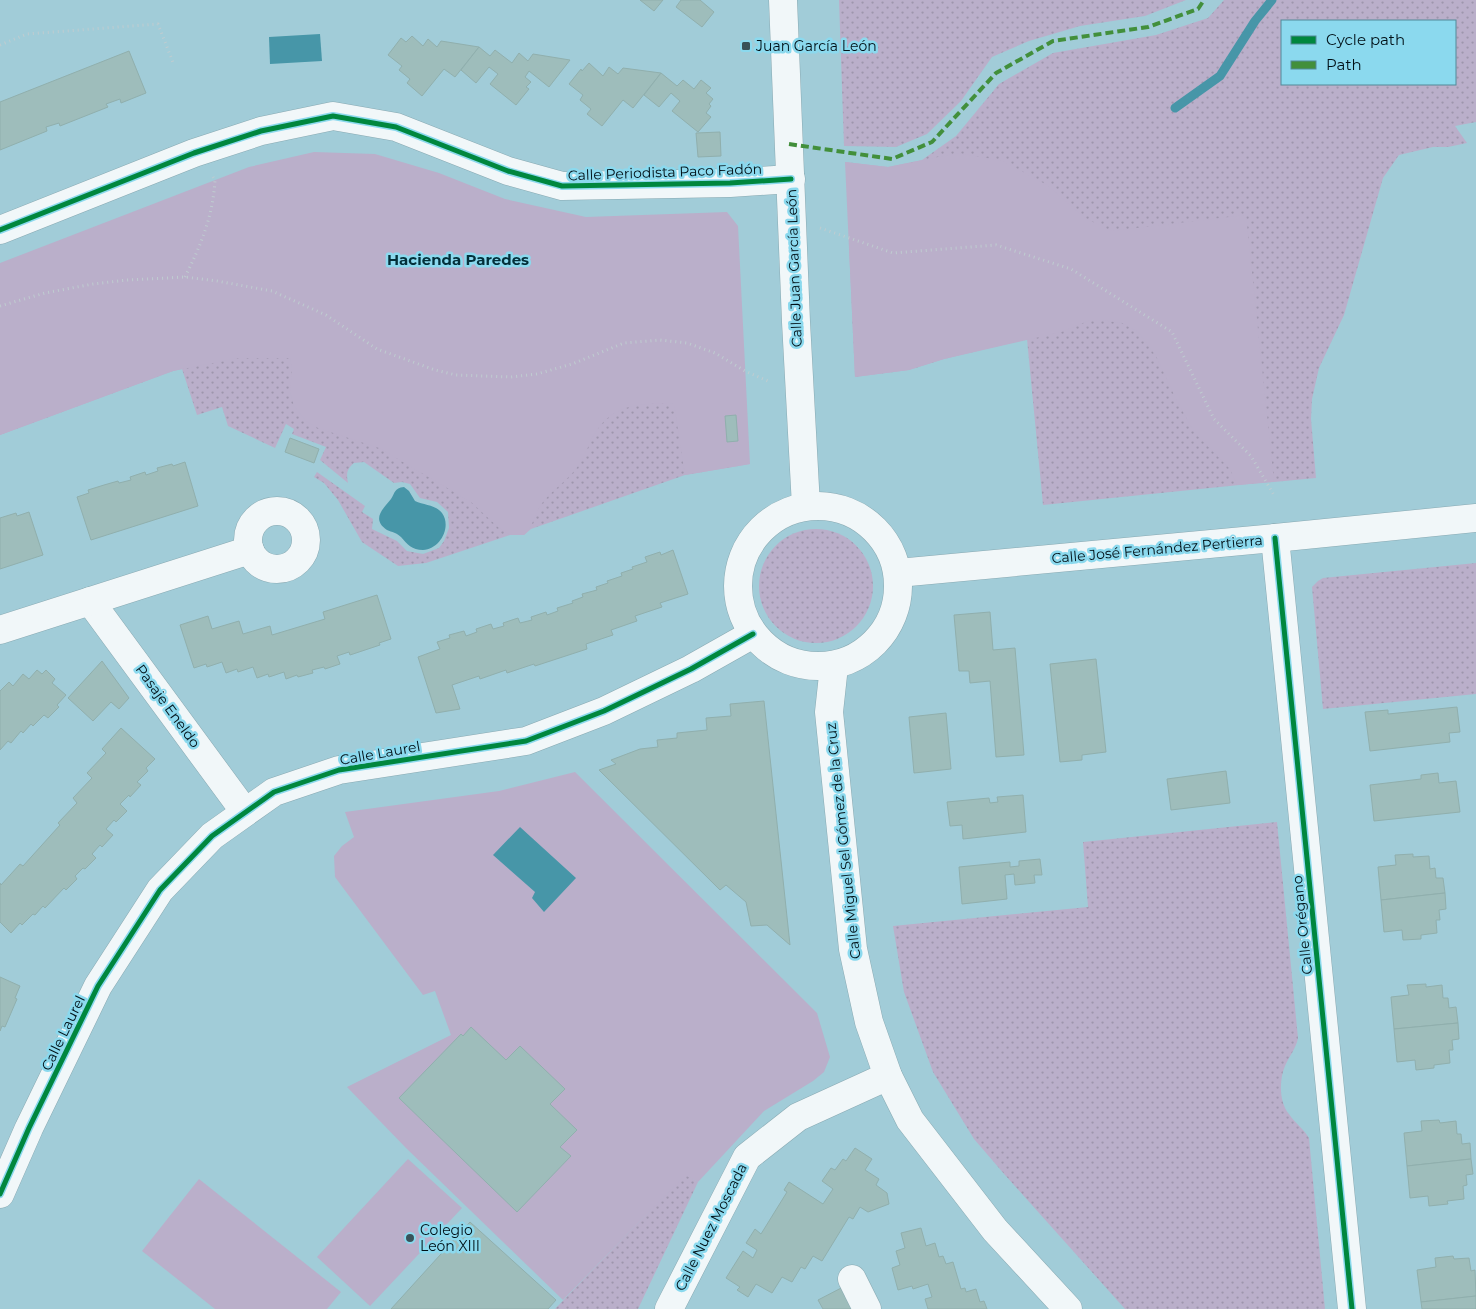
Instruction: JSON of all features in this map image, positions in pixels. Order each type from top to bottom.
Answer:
[{"type":"street","name":"Calle Juan García León","points":[[782,0],[806,506]]},
{"type":"street","name":"Calle Periodista Paco Fadón","points":[[0,230],[194,153],[261,131],[332,116],[396,127],[508,170],[562,186],[730,183],[791,179]]},
{"type":"street","points":[[806,506],[831,506],[846,511],[854,514],[875,529],[890,549],[898,573],[898,598],[891,621],[876,642],[857,657],[834,666],[811,667],[788,662],[769,651],[753,634],[740,610],[737,582],[743,555],[758,532],[780,515],[806,506]]},
{"type":"street","name":"Calle José Fernández Pertierra","points":[[898,573],[1476,518]]},
{"type":"street","name":"Calle Orégano","points":[[1275,538],[1352,1309]]},
{"type":"street","points":[[0,630],[250,550]]},
{"type":"street","name":"Pasaje Eneldo","points":[[90,601],[245,812]]},
{"type":"street","name":"Calle Laurel","points":[[0,1194],[29,1128],[98,986],[160,890],[212,836],[274,792],[340,770],[526,741],[604,711],[691,669],[753,634]]},
{"type":"street","name":"Calle Miguel Sel Gómez de la Cruz","points":[[834,666],[829,712],[853,949],[869,1022],[888,1076],[910,1120],[964,1190],[995,1230],[1068,1309]]},
{"type":"street","name":"Calle Nuez Moscada","points":[[669,1309],[747,1157],[798,1117],[888,1076]]},
{"type":"street","points":[[852,1279],[867,1309]]},
{"type":"path","points":[[0,45],[27,34],[158,24],[174,65]]},
{"type":"path","points":[[185,277],[201,246],[214,193],[215,180],[194,153]]},
{"type":"path","points":[[792,218],[893,253],[996,245],[1071,269],[1172,332],[1214,419],[1251,456],[1275,497]]},
{"type":"path","points":[[0,306],[45,293],[93,284],[185,277],[272,291],[326,315],[377,349],[436,370],[456,375],[510,377],[537,374],[572,364],[624,343],[660,340],[687,344],[715,353],[745,371],[800,396]]},
{"type":"shaded area","points":[[839,0],[1186,0],[1145,16],[1080,26],[1029,41],[992,57],[961,101],[927,134],[896,147],[844,146]]},
{"type":"shaded area","points":[[1224,0],[1476,0],[1476,122],[1455,126],[1467,143],[1448,147],[1433,147],[1399,155],[1383,178],[1344,315],[1319,368],[1312,399],[1311,419],[1316,478],[1274,482],[1193,355],[845,162],[888,167],[922,160],[956,136],[999,84],[1053,53],[1156,35],[1208,18]]},
{"type":"shaded area","points":[[314,152],[375,154],[439,173],[505,199],[586,217],[727,212],[738,226],[750,464],[685,475],[674,404],[650,404],[628,407],[609,417],[601,424],[585,455],[569,477],[543,503],[527,532],[524,535],[510,535],[499,528],[471,502],[379,448],[318,428],[306,421],[294,406],[290,392],[292,370],[290,358],[239,358],[173,371],[0,435],[0,263],[249,167]]},
{"type":"shaded area","points":[[958,153],[1003,161],[1047,185],[1085,218],[1111,231],[1246,215],[1274,482],[1237,485],[1230,469],[1194,432],[1156,356],[1138,332],[1122,323],[1101,320],[1088,321],[1061,332],[944,359],[909,370],[855,377],[845,162],[888,167]]},
{"type":"shaded area","points":[[849,247],[1147,323],[1259,483],[1043,505],[1027,339],[944,359],[909,370],[855,377]]},
{"type":"shaded area","points":[[0,312],[624,349],[750,464],[685,475],[531,529],[524,535],[510,535],[426,563],[398,566],[362,542],[338,500],[324,483],[314,477],[317,472],[365,506],[362,512],[373,519],[372,529],[397,541],[407,551],[423,554],[439,548],[449,528],[448,512],[437,502],[420,498],[410,484],[394,483],[364,462],[354,463],[350,467],[347,474],[348,483],[320,460],[326,447],[292,434],[294,429],[286,424],[275,448],[228,426],[222,407],[197,415],[182,369],[0,435]]},
{"type":"shaded area","points":[[816,529],[838,533],[856,546],[869,564],[873,586],[869,608],[856,626],[838,639],[816,643],[794,639],[776,626],[763,608],[759,586],[763,564],[776,546],[794,533]]},
{"type":"shaded area","points":[[1476,563],[1476,694],[1323,709],[1312,587],[1318,581],[1323,578]]},
{"type":"shaded area","points":[[575,772],[817,1013],[830,1057],[824,1072],[813,1081],[764,1111],[698,1182],[685,1175],[563,1300],[406,1148],[347,1087],[451,1035],[435,991],[423,995],[335,877],[334,856],[342,846],[354,837],[345,812],[499,791]]},
{"type":"shaded area","points":[[1277,822],[1298,1038],[1283,1072],[1281,1091],[1286,1109],[1309,1138],[1325,1309],[1125,1309],[974,1139],[933,1072],[904,992],[893,926],[1088,907],[1083,842]]},
{"type":"shaded area","points":[[408,1159],[462,1208],[370,1306],[317,1257]]},
{"type":"shaded area","points":[[685,1174],[698,1182],[638,1309],[555,1309]]},
{"type":"shaded area","points":[[199,1179],[341,1292],[327,1309],[215,1309],[142,1251]]},
{"type":"water","points":[[320,34],[322,61],[270,64],[269,37]]},
{"type":"water","points":[[404,487],[415,501],[437,508],[445,519],[446,525],[443,536],[435,546],[429,549],[419,550],[413,548],[398,534],[387,530],[380,522],[380,514],[395,491],[398,488]]},
{"type":"water","points":[[520,827],[576,878],[544,912],[532,898],[535,892],[493,855]]},
{"type":"building","points":[[640,0],[663,0],[654,11]]},
{"type":"building","points":[[681,0],[700,0],[714,12],[702,27],[676,7]]},
{"type":"building","points":[[412,36],[423,46],[428,39],[437,47],[441,41],[479,47],[455,77],[444,69],[422,96],[407,83],[410,79],[399,70],[402,66],[388,55],[401,38],[406,42]]},
{"type":"building","points":[[479,47],[490,56],[495,50],[512,63],[519,53],[528,61],[533,54],[570,60],[549,87],[529,71],[525,77],[531,82],[526,87],[529,89],[516,105],[490,84],[498,74],[489,67],[476,83],[461,70]]},
{"type":"building","points":[[129,51],[146,93],[121,103],[120,99],[106,104],[108,107],[60,126],[59,123],[46,127],[47,131],[0,150],[0,102]]},
{"type":"building","points":[[589,63],[603,76],[609,67],[618,74],[623,68],[661,73],[633,108],[623,100],[602,126],[587,114],[591,109],[580,100],[583,95],[569,84],[581,69],[582,71]]},
{"type":"building","points":[[661,73],[677,86],[683,80],[694,89],[701,80],[711,88],[706,93],[713,99],[706,113],[711,117],[698,132],[672,111],[680,101],[671,93],[659,107],[644,95]]},
{"type":"building","points":[[720,132],[721,156],[698,157],[696,133]]},
{"type":"building","points":[[736,415],[738,441],[727,442],[725,416]]},
{"type":"building","points":[[290,438],[319,449],[314,463],[285,452]]},
{"type":"building","points":[[185,462],[198,506],[91,540],[77,497],[89,493],[88,490],[118,481],[119,483],[131,480],[130,477],[145,472],[146,475],[158,471],[157,468]]},
{"type":"building","points":[[29,512],[43,555],[0,569],[0,518],[16,513],[17,516]]},
{"type":"building","points":[[673,550],[688,594],[660,603],[662,607],[635,616],[637,621],[611,630],[613,635],[586,644],[587,649],[535,666],[534,664],[507,673],[506,670],[480,679],[479,676],[452,685],[460,709],[436,713],[418,657],[440,649],[437,642],[450,638],[449,635],[464,631],[466,636],[477,632],[476,629],[491,624],[493,629],[504,626],[503,623],[518,618],[520,623],[532,620],[531,617],[546,612],[547,615],[558,611],[557,608],[573,603],[572,601],[583,597],[582,594],[597,590],[596,587],[622,576],[621,573],[647,562],[645,557],[660,552],[661,555]]},
{"type":"building","points":[[377,595],[391,639],[379,643],[380,645],[350,655],[349,652],[337,656],[340,664],[325,669],[324,667],[312,670],[313,673],[298,677],[297,675],[286,679],[284,672],[269,677],[268,674],[257,678],[253,667],[238,672],[237,669],[226,673],[222,662],[207,667],[206,664],[194,668],[180,625],[208,616],[212,629],[239,621],[243,634],[270,626],[272,635],[325,619],[323,612]]},
{"type":"building","points":[[990,612],[993,650],[1015,648],[1024,755],[996,757],[990,681],[970,683],[969,671],[959,671],[954,615]]},
{"type":"building","points":[[1096,659],[1106,752],[1082,755],[1082,760],[1060,762],[1050,664]]},
{"type":"building","points":[[102,661],[129,698],[119,709],[111,702],[93,721],[68,698]]},
{"type":"building","points":[[37,670],[42,674],[46,670],[55,679],[52,683],[66,695],[57,705],[59,707],[48,718],[44,715],[33,726],[31,724],[23,733],[21,731],[11,743],[8,741],[0,750],[0,691],[9,682],[13,686],[23,674],[29,679]]},
{"type":"building","points":[[764,701],[790,945],[767,925],[751,926],[746,902],[726,885],[720,890],[599,770],[616,764],[611,760],[640,749],[658,747],[657,740],[677,738],[677,733],[707,730],[706,718],[731,716],[730,704]]},
{"type":"building","points":[[1457,707],[1460,732],[1449,733],[1450,742],[1370,751],[1365,712],[1388,710],[1388,714]]},
{"type":"building","points":[[946,713],[951,769],[914,773],[909,717]]},
{"type":"building","points":[[121,728],[155,759],[146,768],[148,771],[137,782],[141,785],[130,797],[129,795],[120,804],[127,811],[116,822],[114,820],[106,829],[113,835],[102,847],[100,845],[92,854],[96,858],[75,876],[77,879],[66,890],[64,888],[45,908],[43,906],[22,925],[20,923],[11,933],[0,922],[0,883],[1,885],[20,864],[23,866],[60,825],[58,823],[77,803],[73,798],[92,778],[87,773],[106,753],[102,749]]},
{"type":"building","points":[[1226,771],[1230,803],[1171,810],[1167,779]]},
{"type":"building","points":[[1438,773],[1439,783],[1456,781],[1460,812],[1374,821],[1370,785],[1421,779],[1421,775]]},
{"type":"building","points":[[1023,795],[1026,832],[963,839],[962,825],[950,826],[947,802],[989,798],[990,803],[998,802],[997,797]]},
{"type":"building","points":[[1413,854],[1413,857],[1429,856],[1430,869],[1435,868],[1436,878],[1443,878],[1445,893],[1381,900],[1378,867],[1396,865],[1395,855]]},
{"type":"building","points":[[1040,859],[1042,875],[1034,875],[1035,883],[1015,885],[1014,874],[1005,875],[1007,899],[962,904],[959,867],[1010,862],[1010,867],[1019,866],[1019,861]]},
{"type":"building","points":[[1445,893],[1446,909],[1439,910],[1440,920],[1436,920],[1437,933],[1421,935],[1421,939],[1403,940],[1402,930],[1384,932],[1381,900]]},
{"type":"building","points":[[0,977],[20,986],[15,998],[17,999],[5,1027],[2,1026],[0,1031]]},
{"type":"building","points":[[1426,984],[1426,987],[1442,985],[1443,998],[1448,998],[1449,1008],[1456,1007],[1458,1023],[1394,1029],[1391,997],[1409,995],[1407,985]]},
{"type":"building","points":[[1458,1023],[1459,1039],[1452,1040],[1453,1050],[1449,1050],[1450,1063],[1434,1065],[1434,1068],[1416,1070],[1415,1060],[1397,1062],[1394,1029]]},
{"type":"building","points":[[471,1027],[506,1060],[520,1046],[565,1089],[550,1104],[577,1130],[560,1147],[571,1156],[517,1212],[399,1098],[461,1034],[463,1036]]},
{"type":"building","points":[[1439,1120],[1440,1123],[1456,1121],[1457,1134],[1461,1134],[1462,1144],[1470,1143],[1471,1159],[1407,1166],[1404,1133],[1422,1131],[1421,1121]]},
{"type":"building","points":[[855,1148],[872,1159],[865,1170],[879,1179],[876,1185],[887,1193],[889,1204],[868,1212],[860,1207],[853,1219],[849,1217],[822,1261],[813,1256],[805,1269],[801,1267],[792,1282],[782,1277],[772,1293],[756,1284],[748,1297],[737,1290],[740,1287],[726,1278],[743,1251],[753,1258],[757,1250],[746,1243],[755,1229],[761,1234],[787,1192],[784,1190],[789,1182],[823,1204],[833,1189],[822,1181],[831,1168],[835,1170],[843,1159],[846,1161]]},
{"type":"building","points":[[1471,1159],[1473,1174],[1466,1175],[1467,1185],[1463,1186],[1464,1199],[1447,1201],[1448,1204],[1429,1206],[1428,1196],[1410,1198],[1407,1166]]},
{"type":"building","points":[[470,1222],[556,1300],[548,1309],[391,1309]]},
{"type":"building","points":[[921,1228],[926,1246],[935,1243],[939,1257],[943,1256],[946,1264],[953,1262],[961,1289],[965,1288],[966,1292],[976,1289],[980,1302],[984,1301],[987,1309],[928,1309],[925,1299],[932,1297],[928,1284],[913,1289],[912,1286],[898,1290],[892,1268],[900,1265],[896,1251],[905,1248],[901,1233]]},
{"type":"building","points":[[1453,1256],[1454,1259],[1469,1258],[1471,1271],[1475,1270],[1476,1296],[1421,1302],[1417,1270],[1436,1267],[1435,1258]]},
{"type":"building","points":[[847,1285],[860,1309],[823,1309],[818,1300]]},
{"type":"building","points":[[1476,1296],[1476,1309],[1422,1309],[1421,1302]]},
{"type":"waterway","points":[[1175,108],[1220,76],[1255,21],[1272,0]]},
{"type":"marked path","points":[[789,144],[892,159],[932,142],[996,73],[1053,41],[1148,27],[1198,9],[1204,0]]},
{"type":"cycle path","points":[[0,230],[194,153],[261,131],[333,116],[396,127],[508,171],[562,186],[730,183],[791,179]]},
{"type":"cycle path","points":[[1275,538],[1352,1309]]},
{"type":"cycle path","points":[[0,1194],[29,1128],[98,986],[160,890],[212,836],[274,792],[339,770],[526,741],[604,711],[691,669],[753,634]]},
{"type":"place","name":"Juan García León","points":[[746,46]]},
{"type":"place","name":"Colegio León XIII","points":[[410,1238]]},
{"type":"district","name":"Hacienda Paredes","points":[[458,260]]}]
